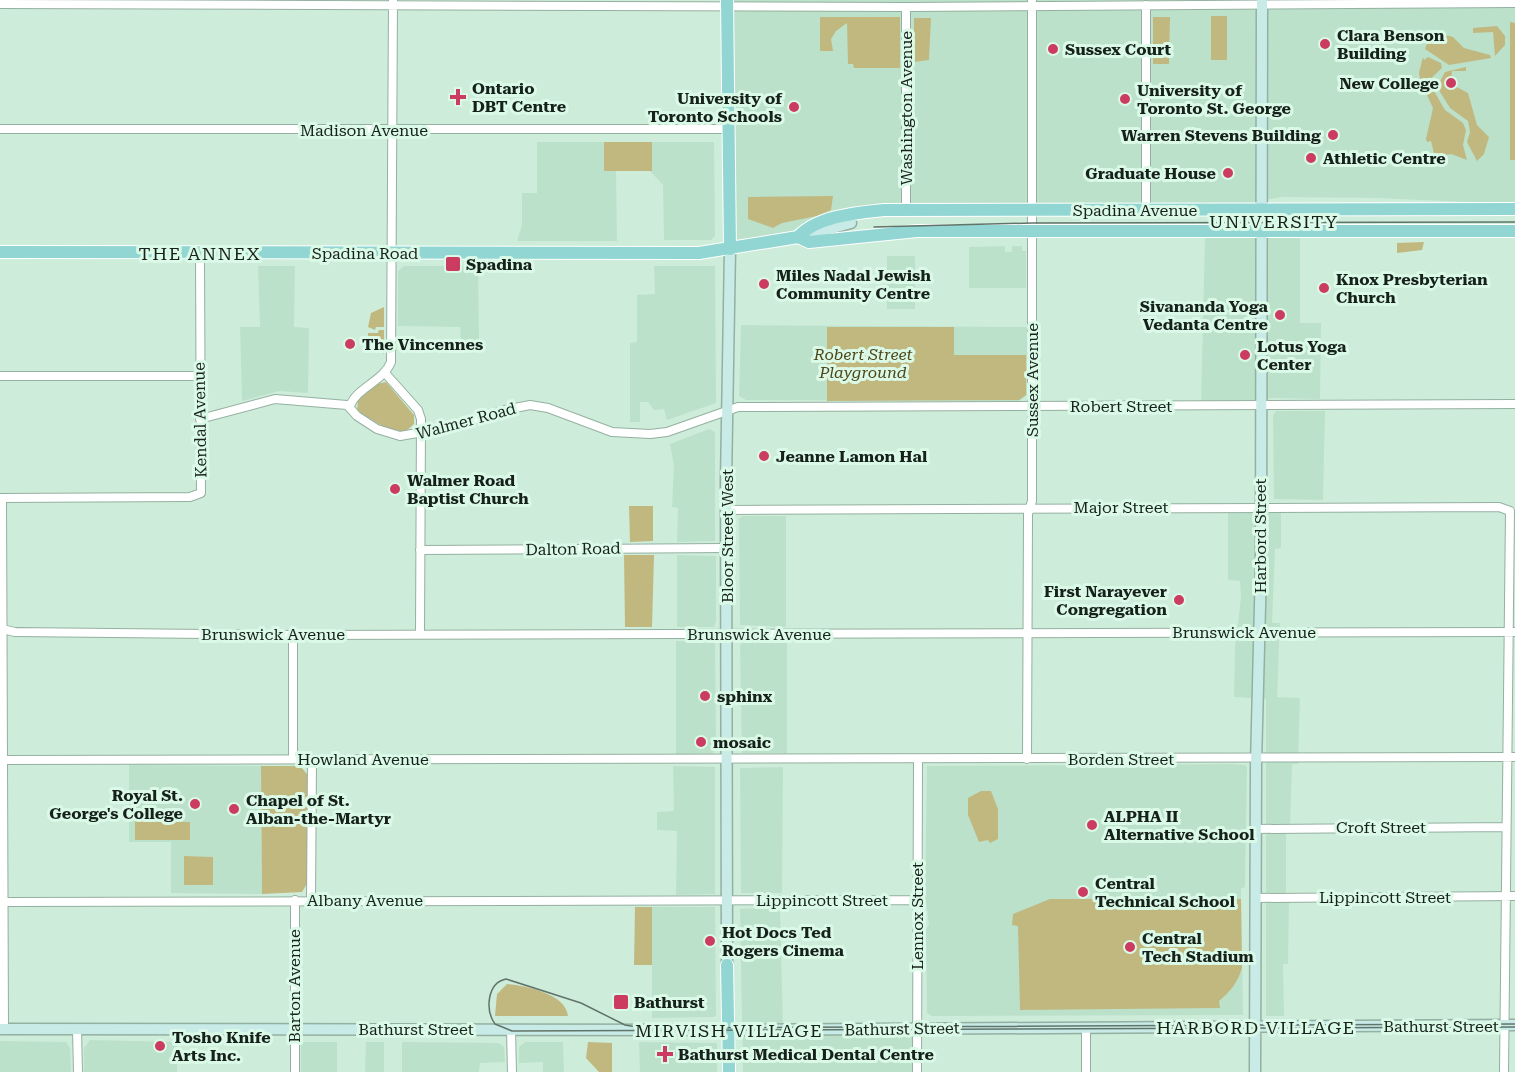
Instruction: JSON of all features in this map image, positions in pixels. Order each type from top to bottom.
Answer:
[{"type":"main road","name":"Harbord Street","points":[[1255,1072],[1255,829],[1261,507],[1262,2]]},
{"type":"main road","name":"Bloor Street West","points":[[727,3],[730,249],[726,510],[729,1072]]},
{"type":"main road","name":"Spadina Avenue","points":[[798,237],[807,228],[906,210],[1515,209]]},
{"type":"main road","points":[[849,219],[854,236]]},
{"type":"main road","name":"Spadina Avenue","points":[[730,249],[798,237],[809,242],[917,231],[1515,231]]},
{"type":"main road","name":"Spadina Road","points":[[0,252],[699,253],[730,249]]},
{"type":"main road","name":"Bathurst Street","points":[[2,1029],[729,1030],[1509,1025]]},
{"type":"street","points":[[0,4],[727,3],[906,7],[1032,3],[1146,5],[1262,2],[1515,3]]},
{"type":"street","points":[[200,419],[275,399],[350,406],[353,399],[385,373],[391,362],[393,3]]},
{"type":"street","name":"Sussex Avenue","points":[[1027,759],[1028,514],[1031,507],[1032,406],[1032,3]]},
{"type":"street","points":[[1146,5],[1146,210]]},
{"type":"street","name":"Washington Avenue","points":[[906,7],[906,210]]},
{"type":"street","name":"Madison Avenue","points":[[0,129],[729,129]]},
{"type":"street","name":"Kendal Avenue","points":[[1,498],[196,496],[201,490],[200,253]]},
{"type":"street","points":[[385,373],[418,410],[421,419],[420,634]]},
{"type":"street","points":[[0,376],[199,376]]},
{"type":"street","name":"Robert Street","points":[[728,411],[738,407],[1515,404]]},
{"type":"street","name":"Walmer Road","points":[[350,406],[357,416],[388,435],[420,434],[530,405],[548,408],[600,429],[634,435],[667,432],[728,411]]},
{"type":"street","points":[[1,498],[1,760],[4,902],[2,1029]]},
{"type":"street","name":"Major Street","points":[[726,510],[1031,507],[1499,507],[1513,510]]},
{"type":"street","points":[[1504,1072],[1509,1025],[1505,897],[1506,827],[1511,758],[1513,510]]},
{"type":"street","name":"Dalton Road","points":[[420,550],[726,548]]},
{"type":"street","name":"Brunswick Avenue","points":[[2,629],[15,632],[293,635],[1512,632]]},
{"type":"street","points":[[293,635],[293,759]]},
{"type":"street","name":"Borden Street","points":[[726,759],[1511,758]]},
{"type":"street","name":"Howland Avenue","points":[[1,760],[726,759]]},
{"type":"street","points":[[311,900],[312,760]]},
{"type":"street","name":"Lennox Street","points":[[917,1072],[918,760]]},
{"type":"street","name":"Croft Street","points":[[1255,829],[1506,827]]},
{"type":"street","name":"Lippincott Street","points":[[1255,898],[1515,896]]},
{"type":"street","name":"Barton Avenue","points":[[294,900],[295,1072]]},
{"type":"street","name":"Lippincott Street","points":[[727,901],[918,900]]},
{"type":"street","name":"Albany Avenue","points":[[4,902],[727,901]]},
{"type":"street","points":[[1086,1028],[1086,1072]]},
{"type":"street","points":[[77,1029],[78,1072]]},
{"type":"street","points":[[511,1030],[512,1072]]},
{"type":"shaded area","name":"University of Toronto St. George","points":[[734,0],[1515,0],[1515,204],[1376,198],[1282,197],[1243,204],[883,206],[801,225],[787,235],[736,241]]},
{"type":"shaded area","points":[[537,142],[604,142],[604,171],[616,171],[617,241],[517,241],[522,225],[522,193],[537,193]]},
{"type":"shaded area","points":[[652,142],[714,142],[715,236],[711,240],[664,240],[663,185],[650,171]]},
{"type":"shaded area","points":[[1300,236],[1300,323],[1321,323],[1320,399],[1276,398],[1201,404],[1205,237]]},
{"type":"shaded area","points":[[1005,246],[1005,252],[1012,252],[1012,246],[1022,246],[1022,251],[1026,251],[1026,288],[969,288],[969,247]]},
{"type":"shaded area","points":[[887,256],[915,256],[915,309],[887,309]]},
{"type":"shaded area","points":[[258,266],[295,266],[294,327],[309,328],[308,393],[279,391],[242,401],[240,327],[260,327]]},
{"type":"shaded area","points":[[404,266],[478,266],[479,342],[461,342],[460,327],[398,326],[398,271]]},
{"type":"shaded area","points":[[654,266],[715,266],[716,403],[667,420],[664,409],[654,410],[648,402],[640,402],[640,422],[630,422],[630,343],[637,342],[637,295],[655,294]]},
{"type":"shaded area","points":[[741,325],[1027,327],[1028,394],[1020,401],[746,400],[739,396]]},
{"type":"shaded area","points":[[1276,411],[1325,411],[1323,500],[1274,499],[1273,415]]},
{"type":"shaded area","points":[[709,429],[715,432],[715,541],[677,542],[678,508],[672,507],[674,466],[670,444]]},
{"type":"shaded area","points":[[1228,513],[1281,513],[1281,548],[1275,549],[1272,623],[1280,623],[1277,697],[1300,698],[1298,764],[1292,764],[1290,827],[1286,828],[1286,901],[1289,901],[1288,964],[1283,964],[1284,1016],[1266,1016],[1266,699],[1234,697],[1235,648],[1241,598],[1240,581],[1228,580]]},
{"type":"shaded area","points":[[743,516],[786,516],[786,627],[740,625],[739,518]]},
{"type":"shaded area","points":[[677,555],[716,556],[716,621],[714,627],[677,627]]},
{"type":"shaded area","points":[[676,641],[715,642],[716,749],[712,754],[676,754]]},
{"type":"shaded area","points":[[787,641],[787,753],[742,753],[740,645],[743,642]]},
{"type":"shaded area","name":"Central Technical School","points":[[1230,764],[1247,767],[1245,887],[1241,889],[1243,1015],[932,1016],[927,1013],[926,930],[929,924],[925,895],[927,766]]},
{"type":"shaded area","name":"Royal St. George's College","points":[[129,765],[261,766],[262,894],[171,893],[171,842],[129,842]]},
{"type":"shaded area","points":[[673,766],[715,767],[715,894],[676,895],[677,831],[657,830],[657,812],[674,811]]},
{"type":"shaded area","points":[[783,767],[782,893],[741,893],[740,768]]},
{"type":"shaded area","points":[[652,907],[715,907],[716,1015],[714,1017],[652,1018]]},
{"type":"shaded area","points":[[780,907],[783,1030],[917,1029],[917,1072],[743,1072],[740,909]]},
{"type":"shaded area","points":[[90,1040],[177,1042],[177,1072],[84,1072],[84,1048]]},
{"type":"shaded area","points":[[0,1041],[66,1042],[70,1048],[71,1072],[0,1072]]},
{"type":"shaded area","points":[[304,1042],[337,1042],[337,1072],[301,1072],[301,1046]]},
{"type":"shaded area","points":[[366,1042],[384,1042],[384,1072],[365,1072]]},
{"type":"shaded area","points":[[402,1042],[499,1043],[504,1047],[505,1062],[480,1063],[479,1072],[402,1072]]},
{"type":"shaded area","points":[[525,1042],[563,1042],[564,1072],[543,1072],[543,1062],[519,1063],[519,1047]]},
{"type":"shaded area","points":[[639,1042],[717,1043],[717,1072],[640,1072]]},
{"type":"green space","points":[[1211,16],[1227,16],[1227,60],[1211,60]]},
{"type":"green space","points":[[820,17],[900,17],[900,68],[854,68],[853,64],[848,64],[847,23],[836,31],[831,39],[833,51],[820,51]]},
{"type":"green space","points":[[1153,17],[1170,17],[1169,64],[1153,64]]},
{"type":"green space","points":[[914,18],[931,18],[929,60],[914,62]]},
{"type":"green space","points":[[1510,22],[1515,23],[1515,160],[1510,160]]},
{"type":"green space","points":[[1497,26],[1505,36],[1505,45],[1495,56],[1493,32],[1473,33],[1473,28]]},
{"type":"green space","points":[[1438,33],[1453,37],[1464,48],[1490,55],[1491,58],[1449,65],[1425,49],[1429,38]]},
{"type":"green space","points":[[1423,57],[1424,60],[1428,57],[1441,63],[1442,68],[1426,83],[1422,81],[1421,84],[1419,73]]},
{"type":"green space","points":[[1466,67],[1466,71],[1452,71],[1451,84],[1468,93],[1477,125],[1489,137],[1484,154],[1477,161],[1467,142],[1470,132],[1468,121],[1450,108],[1437,87],[1445,72]]},
{"type":"green space","points":[[1428,89],[1434,91],[1445,110],[1463,123],[1466,130],[1463,145],[1467,160],[1451,154],[1435,157],[1431,141],[1427,142],[1426,139],[1433,108],[1425,91]]},
{"type":"green space","points":[[604,142],[652,142],[652,171],[604,171]]},
{"type":"green space","points":[[833,196],[831,210],[817,216],[782,223],[773,228],[748,219],[748,197]]},
{"type":"green space","points":[[1424,242],[1422,250],[1397,253],[1397,243]]},
{"type":"green space","points":[[384,307],[384,327],[376,327],[375,330],[368,327],[371,313]]},
{"type":"green space","name":"Robert Street Playground","points":[[827,327],[954,327],[954,355],[1026,355],[1026,395],[1019,400],[827,401]]},
{"type":"green space","points":[[379,330],[384,330],[384,354],[368,340],[368,333],[378,333]]},
{"type":"green space","points":[[386,382],[414,415],[414,424],[405,432],[389,430],[357,411],[358,400],[377,384]]},
{"type":"green space","points":[[629,506],[653,506],[653,541],[630,542]]},
{"type":"green space","points":[[624,555],[654,555],[652,627],[625,627]]},
{"type":"green space","points":[[261,766],[300,766],[307,774],[308,882],[302,892],[262,894]]},
{"type":"green space","points":[[981,791],[991,791],[998,809],[998,839],[990,843],[988,840],[979,842],[968,815],[968,798]]},
{"type":"green space","points":[[135,821],[190,822],[190,840],[135,840]]},
{"type":"green space","points":[[184,856],[213,857],[213,885],[184,885]]},
{"type":"green space","name":"Central Tech Stadium","points":[[1050,899],[1241,899],[1242,968],[1233,986],[1219,1001],[1220,1008],[1020,1010],[1018,926],[1012,925],[1013,914]]},
{"type":"green space","points":[[635,907],[652,907],[652,965],[634,965]]},
{"type":"green space","points":[[507,984],[544,992],[566,1008],[568,1016],[495,1016],[497,994]]},
{"type":"green space","points":[[588,1042],[612,1043],[612,1072],[599,1072],[586,1058]]},
{"type":"tram line","points":[[874,227],[1032,223],[1515,222]]},
{"type":"tram line","points":[[1515,1024],[643,1028],[625,1025],[581,1003],[506,979],[495,986],[489,1005],[495,1024],[512,1031],[1515,1027]]},
{"type":"place","name":"Clara Benson Building","points":[[1325,44]]},
{"type":"place","name":"Sussex Court","points":[[1053,49]]},
{"type":"place","name":"New College","points":[[1451,83]]},
{"type":"place","name":"Ontario DBT Centre","points":[[458,97]]},
{"type":"place","name":"University of Toronto St. George","points":[[1125,99]]},
{"type":"place","name":"University of Toronto Schools","points":[[794,107]]},
{"type":"place","name":"Warren Stevens Building","points":[[1333,135]]},
{"type":"place","name":"Athletic Centre","points":[[1311,158]]},
{"type":"place","name":"Graduate House","points":[[1228,173]]},
{"type":"place","name":"Spadina","points":[[453,264]]},
{"type":"place","name":"Miles Nadal Jewish Community Centre","points":[[764,284]]},
{"type":"place","name":"Knox Presbyterian Church","points":[[1324,288]]},
{"type":"place","name":"Sivananda Yoga Vedanta Centre","points":[[1280,315]]},
{"type":"place","name":"The Vincennes","points":[[350,344]]},
{"type":"place","name":"Lotus Yoga Center","points":[[1245,355]]},
{"type":"place","name":"Jeanne Lamon Hal","points":[[764,456]]},
{"type":"place","name":"Walmer Road Baptist Church","points":[[395,489]]},
{"type":"place","name":"First Narayever Congregation","points":[[1179,600]]},
{"type":"place","name":"sphinx","points":[[705,696]]},
{"type":"place","name":"mosaic","points":[[701,742]]},
{"type":"place","name":"Royal St. George's College","points":[[195,804]]},
{"type":"place","name":"Chapel of St. Alban-the-Martyr","points":[[234,809]]},
{"type":"place","name":"ALPHA II Alternative School","points":[[1092,825]]},
{"type":"place","name":"Central Technical School","points":[[1083,892]]},
{"type":"place","name":"Hot Docs Ted Rogers Cinema","points":[[710,941]]},
{"type":"place","name":"Central Tech Stadium","points":[[1130,947]]},
{"type":"place","name":"Bathurst","points":[[621,1002]]},
{"type":"place","name":"Tosho Knife Arts Inc.","points":[[160,1046]]},
{"type":"place","name":"Bathurst Medical Dental Centre","points":[[665,1054]]},
{"type":"district","name":"UNIVERSITY","points":[[1274,221]]},
{"type":"district","name":"THE ANNEX","points":[[200,253]]},
{"type":"district","name":"HARBORD VILLAGE","points":[[1256,1027]]},
{"type":"district","name":"MIRVISH VILLAGE","points":[[729,1030]]}]
